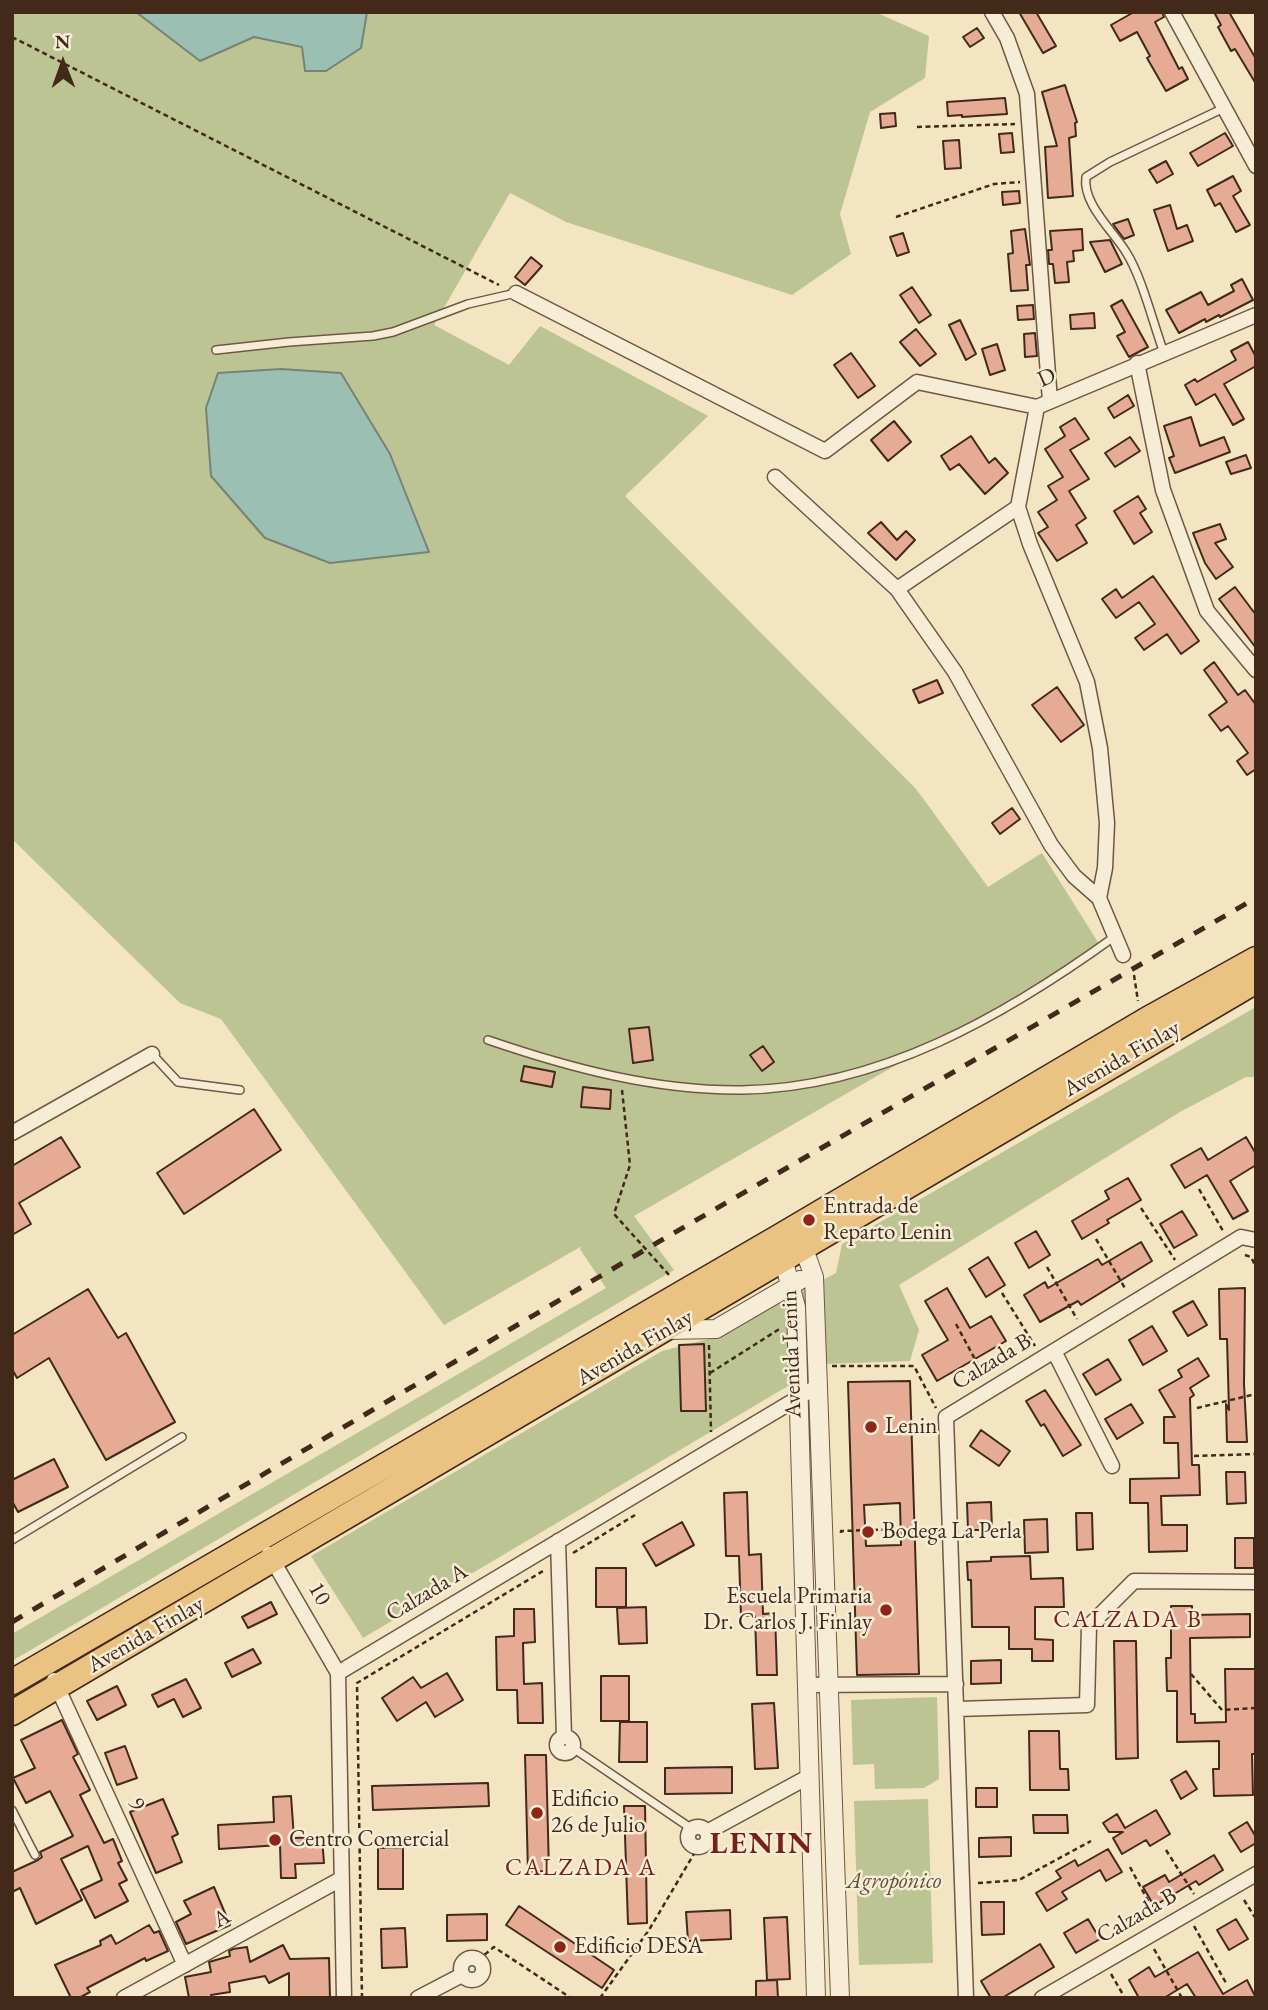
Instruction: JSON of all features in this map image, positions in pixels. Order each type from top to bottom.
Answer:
[{"type":"highway","name":"Avenida Finlay","points":[[12,1713],[666,1330],[780,1250],[1146,1020],[1256,959]]},
{"type":"highway","name":"Avenida Finlay","points":[[12,1682],[259,1538],[780,1250],[804,1249],[1256,981]]},
{"type":"street","points":[[992,12],[1007,38],[1027,94],[1034,182],[1044,404],[1018,507],[1030,544],[1087,682],[1100,748],[1107,823],[1105,868],[1099,898]]},
{"type":"street","points":[[1172,12],[1256,166]]},
{"type":"street","name":"D","points":[[516,293],[825,451],[918,382],[1044,404],[1256,315]]},
{"type":"street","points":[[1137,363],[1163,490],[1208,611],[1256,670]]},
{"type":"street","points":[[775,477],[897,589],[955,672],[1051,845],[1074,876],[1099,898],[1123,955]]},
{"type":"street","points":[[897,589],[1018,507]]},
{"type":"street","points":[[12,1133],[152,1054]]},
{"type":"street","name":"Calzada B","points":[[967,1998],[946,1416],[1241,1237],[1256,1240]]},
{"type":"street","name":"Avenida Lenin","points":[[804,1249],[812,1272],[818,1386],[840,1998]]},
{"type":"street","name":"Avenida Lenin","points":[[780,1250],[796,1307],[816,1998]]},
{"type":"street","points":[[666,1330],[716,1329],[812,1272]]},
{"type":"street","points":[[1054,1351],[1112,1466]]},
{"type":"street","name":"Calzada A","points":[[338,1673],[818,1386]]},
{"type":"street","name":"10","points":[[259,1538],[338,1673]]},
{"type":"street","points":[[558,1541],[569,1742]]},
{"type":"street","points":[[957,1709],[1087,1705],[1089,1626],[1134,1581],[1256,1582]]},
{"type":"street","name":"9","points":[[46,1662],[185,1965]]},
{"type":"street","points":[[338,1673],[344,1998]]},
{"type":"street","points":[[806,1685],[956,1684]]},
{"type":"street","points":[[707,1832],[808,1777]]},
{"type":"street","points":[[700,1827],[707,1832],[707,1842],[698,1847],[692,1846],[688,1835],[692,1829],[700,1827]]},
{"type":"street","name":"Calzada B","points":[[1042,1998],[1256,1874]]},
{"type":"street","name":"A","points":[[124,1998],[341,1879]]},
{"type":"street","points":[[418,1998],[462,1975],[464,1961],[471,1958],[478,1960]]},
{"type":"lane","points":[[1164,353],[1133,266],[1126,251],[1097,212],[1087,188],[1086,177],[1110,162],[1224,108]]},
{"type":"lane","points":[[216,351],[373,336],[393,332],[468,304],[516,293]]},
{"type":"lane","points":[[488,1040],[554,1061],[620,1077],[686,1088],[744,1090],[798,1085],[846,1075],[905,1055],[979,1023],[1048,984],[1114,937]]},
{"type":"lane","points":[[152,1054],[178,1082],[240,1090]]},
{"type":"lane","points":[[12,1540],[182,1437]]},
{"type":"lane","points":[[569,1742],[692,1829]]},
{"type":"lane","points":[[12,1811],[35,1854]]},
{"type":"path","points":[[12,37],[516,293]]},
{"type":"path","points":[[917,127],[1029,124]]},
{"type":"path","points":[[895,217],[994,184],[1034,182]]},
{"type":"path","points":[[1134,975],[1139,1004],[1146,1020]]},
{"type":"path","points":[[620,1077],[630,1165],[614,1214],[673,1279]]},
{"type":"path","points":[[1199,1189],[1223,1231]]},
{"type":"path","points":[[1141,1208],[1175,1260]]},
{"type":"path","points":[[1216,1235],[1231,1227]]},
{"type":"path","points":[[1096,1239],[1126,1290]]},
{"type":"path","points":[[1242,1254],[1251,1257],[1256,1267]]},
{"type":"path","points":[[1047,1267],[1077,1320],[1087,1314]]},
{"type":"path","points":[[1002,1293],[1035,1347]]},
{"type":"path","points":[[956,1324],[985,1378]]},
{"type":"path","points":[[710,1373],[781,1328],[781,1341]]},
{"type":"path","points":[[709,1329],[712,1450]]},
{"type":"path","points":[[817,1366],[914,1366],[936,1408],[946,1402]]},
{"type":"path","points":[[1197,1408],[1256,1394]]},
{"type":"path","points":[[1194,1456],[1256,1454]]},
{"type":"path","points":[[362,1998],[357,1683],[642,1511]]},
{"type":"path","points":[[842,1545],[841,1531],[950,1528]]},
{"type":"path","points":[[1191,1674],[1222,1710],[1256,1708]]},
{"type":"path","points":[[975,1883],[1019,1880],[1091,1841]]},
{"type":"path","points":[[600,1998],[649,1930],[698,1847]]},
{"type":"path","points":[[1166,1850],[1196,1897]]},
{"type":"path","points":[[1130,1867],[1158,1919]]},
{"type":"path","points":[[1242,1897],[1256,1919]]},
{"type":"path","points":[[1194,1926],[1226,1983]]},
{"type":"path","points":[[478,1960],[494,1947],[571,1998]]},
{"type":"path","points":[[1154,1949],[1182,1998]]},
{"type":"path","points":[[1111,1974],[1125,1998]]},
{"type":"green space","points":[[12,12],[136,12],[200,61],[254,37],[302,47],[306,71],[361,48],[367,12],[875,12],[929,36],[925,78],[870,112],[840,214],[851,254],[792,295],[566,222],[510,193],[434,325],[509,365],[540,326],[708,416],[625,496],[916,789],[988,887],[1042,853],[1101,947],[634,1216],[674,1270],[12,1661],[12,1634],[606,1288],[580,1249],[582,1246],[444,1325],[221,1019],[180,1003],[12,839]]},
{"type":"green space","points":[[1256,1007],[1256,1077],[1246,1077],[1180,1112],[899,1285],[919,1330],[910,1361],[825,1364],[363,1638],[311,1556],[662,1351],[716,1337],[836,1273],[842,1244]]},
{"type":"green space","points":[[937,1697],[939,1779],[924,1788],[875,1789],[874,1764],[853,1765],[851,1700]]},
{"type":"green space","name":"Agropónico","points":[[928,1799],[933,1963],[859,1965],[854,1801]]},
{"type":"water","points":[[136,12],[367,12],[361,48],[326,71],[305,71],[302,47],[254,37],[200,61]]},
{"type":"water","points":[[281,369],[341,373],[390,454],[429,552],[330,563],[265,538],[211,476],[206,408],[218,373]]},
{"type":"building","points":[[1019,12],[1036,12],[1056,46],[1043,53]]},
{"type":"building","points":[[1134,12],[1162,12],[1164,17],[1155,22],[1179,69],[1182,67],[1188,79],[1166,91],[1147,58],[1150,56],[1137,32],[1120,41],[1111,25]]},
{"type":"building","points":[[1214,12],[1229,12],[1256,59],[1256,84],[1235,49],[1231,51],[1218,27],[1221,25]]},
{"type":"building","points":[[977,28],[984,38],[970,47],[963,37]]},
{"type":"building","points":[[1065,85],[1077,122],[1076,136],[1069,138],[1073,196],[1048,198],[1045,147],[1057,146],[1042,92]]},
{"type":"building","points":[[1005,98],[1007,114],[948,116],[947,102]]},
{"type":"building","points":[[895,113],[896,126],[881,128],[880,114]]},
{"type":"building","points":[[1012,133],[1014,152],[1001,153],[999,134]]},
{"type":"building","points":[[1225,133],[1233,146],[1198,166],[1190,153]]},
{"type":"building","points":[[959,140],[961,168],[945,169],[943,141]]},
{"type":"building","points":[[1166,161],[1173,174],[1157,183],[1149,170]]},
{"type":"building","points":[[1233,176],[1241,191],[1233,196],[1250,225],[1236,232],[1220,203],[1215,206],[1207,190]]},
{"type":"building","points":[[1019,191],[1020,203],[1003,205],[1002,192]]},
{"type":"building","points":[[1170,205],[1177,229],[1187,225],[1193,241],[1168,251],[1154,210]]},
{"type":"building","points":[[1128,219],[1134,235],[1124,239],[1113,224]]},
{"type":"building","points":[[1025,229],[1030,265],[1026,265],[1028,290],[1011,291],[1008,254],[1013,253],[1011,231]]},
{"type":"building","points":[[1082,229],[1083,250],[1073,251],[1074,261],[1067,262],[1069,282],[1055,283],[1053,264],[1049,264],[1048,250],[1052,250],[1050,231]]},
{"type":"building","points":[[903,233],[909,252],[897,256],[890,237]]},
{"type":"building","points":[[1110,240],[1122,264],[1105,272],[1090,242]]},
{"type":"building","points":[[531,257],[542,266],[525,285],[515,277]]},
{"type":"building","points":[[1242,279],[1253,300],[1220,317],[1219,315],[1206,322],[1205,319],[1179,333],[1166,310],[1201,292],[1208,305],[1234,291],[1231,285]]},
{"type":"building","points":[[912,287],[931,315],[919,323],[900,295]]},
{"type":"building","points":[[1122,300],[1148,347],[1129,357],[1117,336],[1125,332],[1111,306]]},
{"type":"building","points":[[1033,305],[1034,319],[1018,320],[1017,306]]},
{"type":"building","points":[[1094,313],[1095,328],[1071,329],[1070,315]]},
{"type":"building","points":[[960,320],[976,354],[966,360],[949,325]]},
{"type":"building","points":[[916,329],[936,354],[920,366],[900,342]]},
{"type":"building","points":[[1035,333],[1037,356],[1025,357],[1024,334]]},
{"type":"building","points":[[1248,342],[1256,357],[1256,366],[1224,384],[1244,419],[1233,425],[1215,394],[1196,405],[1185,385],[1195,379],[1197,382],[1236,360],[1231,351]]},
{"type":"building","points":[[997,344],[1005,370],[990,375],[982,349]]},
{"type":"building","points":[[851,353],[875,386],[858,398],[834,365]]},
{"type":"building","points":[[1128,395],[1134,406],[1114,418],[1108,408]]},
{"type":"building","points":[[1191,417],[1200,446],[1224,437],[1230,452],[1175,473],[1169,458],[1174,456],[1164,426]]},
{"type":"building","points":[[1075,418],[1089,439],[1070,450],[1089,479],[1069,491],[1086,518],[1076,525],[1087,543],[1057,561],[1038,533],[1048,527],[1038,512],[1057,500],[1048,486],[1063,477],[1045,449],[1065,436],[1060,427]]},
{"type":"building","points":[[894,421],[911,442],[888,461],[871,440]]},
{"type":"building","points":[[971,436],[989,463],[995,458],[1008,473],[985,494],[959,464],[950,470],[941,456]]},
{"type":"building","points":[[1130,437],[1140,451],[1115,467],[1105,453]]},
{"type":"building","points":[[1246,455],[1251,468],[1231,474],[1226,462]]},
{"type":"building","points":[[1138,496],[1146,509],[1140,513],[1152,532],[1134,544],[1114,511]]},
{"type":"building","points":[[881,522],[897,540],[906,531],[915,540],[896,560],[868,533]]},
{"type":"building","points":[[1220,524],[1226,539],[1215,543],[1233,567],[1216,579],[1205,563],[1193,533]]},
{"type":"building","points":[[1153,576],[1199,641],[1181,654],[1167,634],[1144,650],[1135,638],[1155,624],[1139,602],[1116,618],[1102,599],[1116,589],[1122,598]]},
{"type":"building","points":[[1235,587],[1256,615],[1256,648],[1219,599]]},
{"type":"building","points":[[1214,662],[1238,695],[1245,690],[1256,705],[1256,769],[1247,775],[1237,761],[1248,753],[1228,726],[1221,731],[1209,715],[1227,702],[1204,670]]},
{"type":"building","points":[[937,680],[943,693],[919,703],[913,690]]},
{"type":"building","points":[[1057,687],[1084,725],[1061,742],[1032,705]]},
{"type":"building","points":[[1012,808],[1020,819],[1000,834],[992,823]]},
{"type":"building","points":[[649,1027],[653,1060],[633,1063],[629,1029]]},
{"type":"building","points":[[763,1046],[774,1062],[762,1071],[750,1055]]},
{"type":"building","points":[[524,1066],[555,1072],[552,1087],[521,1081]]},
{"type":"building","points":[[583,1087],[611,1090],[610,1109],[581,1107]]},
{"type":"building","points":[[254,1109],[281,1150],[184,1214],[157,1173]]},
{"type":"building","points":[[61,1137],[80,1167],[19,1203],[31,1224],[12,1235],[12,1166]]},
{"type":"building","points":[[1246,1137],[1256,1154],[1256,1165],[1230,1181],[1248,1211],[1233,1219],[1207,1175],[1185,1188],[1171,1165],[1201,1148],[1208,1160]]},
{"type":"building","points":[[1128,1178],[1141,1200],[1082,1239],[1072,1221],[1109,1199],[1105,1191]]},
{"type":"building","points":[[1182,1211],[1197,1235],[1174,1248],[1160,1224]]},
{"type":"building","points":[[1036,1231],[1050,1255],[1029,1268],[1015,1243]]},
{"type":"building","points":[[1141,1242],[1152,1261],[1081,1305],[1078,1301],[1040,1322],[1024,1295],[1045,1282],[1048,1288],[1098,1259],[1102,1265]]},
{"type":"building","points":[[988,1257],[1005,1285],[986,1297],[969,1269]]},
{"type":"building","points":[[947,1288],[970,1328],[991,1316],[1006,1341],[937,1381],[922,1355],[948,1340],[925,1301]]},
{"type":"building","points":[[1245,1288],[1244,1384],[1247,1442],[1227,1442],[1227,1339],[1220,1339],[1219,1289]]},
{"type":"building","points":[[88,1289],[118,1338],[126,1333],[175,1422],[106,1460],[49,1358],[17,1378],[12,1369],[12,1335]]},
{"type":"building","points":[[1193,1301],[1207,1325],[1188,1336],[1173,1312]]},
{"type":"building","points":[[1152,1326],[1167,1351],[1143,1365],[1129,1340]]},
{"type":"building","points":[[704,1344],[706,1411],[681,1411],[679,1345]]},
{"type":"building","points":[[1198,1358],[1209,1376],[1190,1388],[1194,1395],[1190,1398],[1192,1465],[1199,1465],[1200,1495],[1161,1496],[1162,1525],[1187,1525],[1187,1551],[1149,1552],[1148,1503],[1130,1503],[1130,1479],[1179,1478],[1178,1443],[1164,1443],[1164,1417],[1175,1417],[1159,1390],[1182,1377],[1178,1370]]},
{"type":"building","points":[[1108,1359],[1121,1380],[1096,1395],[1083,1374]]},
{"type":"building","points":[[910,1381],[919,1674],[857,1675],[848,1382]],"holes":[[[900,1503],[901,1545],[866,1546],[864,1505]]]},
{"type":"building","points":[[1045,1390],[1081,1445],[1063,1456],[1026,1401]]},
{"type":"building","points":[[1131,1404],[1143,1423],[1117,1439],[1105,1419]]},
{"type":"building","points":[[981,1430],[1010,1451],[999,1466],[970,1446]]},
{"type":"building","points":[[54,1459],[68,1487],[18,1512],[12,1501],[12,1480]]},
{"type":"building","points":[[1226,1472],[1245,1472],[1246,1503],[1227,1504]]},
{"type":"building","points":[[747,1492],[749,1555],[761,1554],[763,1614],[775,1613],[777,1675],[757,1675],[755,1616],[741,1616],[739,1556],[726,1556],[724,1493]]},
{"type":"building","points":[[991,1502],[992,1530],[968,1530],[967,1503]]},
{"type":"building","points":[[1076,1513],[1092,1513],[1093,1549],[1077,1550]]},
{"type":"building","points":[[1047,1519],[1048,1552],[1025,1553],[1024,1520]]},
{"type":"building","points":[[682,1522],[694,1545],[656,1566],[643,1544]]},
{"type":"building","points":[[1235,1538],[1254,1538],[1254,1568],[1235,1568]]},
{"type":"building","points":[[1030,1556],[1031,1579],[1063,1578],[1064,1607],[1035,1607],[1035,1639],[1053,1640],[1053,1661],[1032,1661],[1032,1649],[1009,1649],[1009,1627],[972,1627],[971,1580],[968,1580],[967,1562],[991,1561],[991,1557]]},
{"type":"building","points":[[596,1568],[626,1568],[626,1607],[596,1607]]},
{"type":"building","points":[[271,1602],[277,1614],[248,1628],[242,1617]]},
{"type":"building","points":[[1171,1606],[1192,1606],[1192,1615],[1250,1614],[1250,1637],[1190,1638],[1191,1714],[1195,1714],[1195,1723],[1226,1722],[1225,1669],[1256,1669],[1253,1795],[1214,1796],[1213,1769],[1219,1769],[1219,1741],[1177,1742],[1177,1691],[1167,1691],[1166,1658],[1171,1658]]},
{"type":"building","points":[[646,1607],[647,1643],[619,1644],[617,1608]]},
{"type":"building","points":[[514,1609],[534,1609],[535,1642],[523,1643],[524,1684],[542,1683],[543,1723],[518,1723],[517,1690],[497,1690],[496,1637],[514,1636]]},
{"type":"building","points":[[1114,1641],[1136,1641],[1138,1758],[1116,1759]]},
{"type":"building","points":[[253,1649],[261,1663],[232,1677],[225,1663]]},
{"type":"building","points":[[1001,1660],[1001,1683],[971,1684],[971,1661]]},
{"type":"building","points":[[447,1673],[463,1700],[435,1717],[426,1702],[397,1721],[382,1698],[413,1677],[421,1688]]},
{"type":"building","points":[[601,1676],[629,1676],[629,1721],[601,1721]]},
{"type":"building","points":[[186,1679],[201,1708],[183,1717],[174,1699],[158,1707],[152,1695]]},
{"type":"building","points":[[117,1686],[126,1705],[97,1720],[87,1701]]},
{"type":"building","points":[[774,1703],[778,1768],[755,1769],[752,1704]]},
{"type":"building","points":[[62,1720],[78,1754],[73,1757],[90,1790],[80,1795],[104,1843],[113,1839],[122,1861],[118,1863],[127,1880],[119,1884],[128,1901],[95,1918],[81,1890],[102,1880],[88,1846],[61,1859],[82,1900],[36,1924],[20,1888],[12,1892],[12,1872],[38,1860],[42,1857],[40,1852],[73,1836],[50,1791],[26,1803],[13,1778],[35,1768],[21,1740]]},
{"type":"building","points":[[620,1722],[647,1722],[647,1762],[619,1762]]},
{"type":"building","points":[[1029,1731],[1059,1731],[1060,1769],[1068,1769],[1069,1790],[1030,1790]]},
{"type":"building","points":[[125,1746],[137,1778],[117,1785],[105,1753]]},
{"type":"building","name":"Edificio 26 de Julio","points":[[525,1755],[546,1755],[549,1871],[528,1872]]},
{"type":"building","points":[[732,1767],[732,1793],[665,1794],[665,1768]]},
{"type":"building","points":[[1186,1771],[1197,1789],[1181,1799],[1171,1780]]},
{"type":"building","points":[[488,1783],[489,1806],[373,1810],[372,1786]]},
{"type":"building","points":[[976,1788],[997,1788],[997,1807],[976,1807]]},
{"type":"building","points":[[291,1796],[294,1838],[322,1837],[324,1863],[295,1864],[296,1878],[281,1878],[280,1845],[219,1849],[218,1825],[274,1822],[273,1797]]},
{"type":"building","points":[[163,1799],[178,1834],[172,1837],[182,1862],[156,1873],[130,1812]]},
{"type":"building","points":[[624,1806],[645,1806],[647,1923],[628,1924]]},
{"type":"building","points":[[1156,1810],[1170,1834],[1150,1846],[1146,1840],[1122,1854],[1113,1838],[1123,1832],[1109,1832],[1103,1823],[1117,1814],[1125,1828]]},
{"type":"building","points":[[1033,1815],[1067,1815],[1068,1833],[1034,1833]]},
{"type":"building","points":[[1247,1822],[1256,1837],[1256,1843],[1241,1852],[1229,1833]]},
{"type":"building","points":[[1011,1837],[1011,1856],[979,1857],[979,1838]]},
{"type":"building","points":[[378,1848],[403,1848],[403,1889],[378,1889]]},
{"type":"building","points":[[1108,1849],[1122,1872],[1106,1881],[1100,1870],[1062,1892],[1067,1899],[1047,1911],[1036,1893],[1061,1878],[1056,1871],[1075,1860],[1078,1866]]},
{"type":"building","points":[[1214,1855],[1223,1870],[1199,1885],[1196,1881],[1154,1906],[1143,1887],[1165,1875],[1169,1882]]},
{"type":"building","points":[[214,1887],[230,1925],[186,1944],[176,1922],[191,1914],[184,1901]]},
{"type":"building","points":[[981,1902],[1004,1902],[1004,1934],[982,1935]]},
{"type":"building","name":"Edificio DESA","points":[[519,1906],[614,1970],[602,1988],[506,1925]]},
{"type":"building","points":[[730,1910],[731,1939],[688,1941],[686,1912]]},
{"type":"building","points":[[487,1914],[487,1940],[447,1941],[447,1915]]},
{"type":"building","points":[[787,1917],[790,1979],[767,1980],[764,1918]]},
{"type":"building","points":[[1088,1919],[1100,1939],[1076,1953],[1064,1933]]},
{"type":"building","points":[[1236,1919],[1248,1939],[1229,1950],[1217,1930]]},
{"type":"building","points":[[149,1925],[154,1933],[159,1931],[168,1951],[146,1961],[145,1958],[87,1988],[90,1992],[79,1998],[71,1998],[55,1965],[101,1945],[100,1941],[111,1935],[116,1944]]},
{"type":"building","points":[[405,1928],[407,1967],[382,1968],[381,1929]]},
{"type":"building","points":[[1040,1944],[1054,1967],[1002,1998],[991,1998],[981,1981]]},
{"type":"building","points":[[283,1945],[290,1959],[329,1958],[330,1998],[289,1998],[289,1973],[269,1983],[265,1976],[229,1983],[230,1992],[211,1995],[212,1998],[189,1998],[185,1977],[211,1972],[209,1962],[230,1956],[229,1951],[233,1949],[247,1947],[250,1962]]},
{"type":"building","points":[[1198,1952],[1223,1994],[1247,1980],[1256,1998],[1196,1998],[1187,1984],[1164,1998],[1139,1998],[1129,1980],[1149,1967],[1155,1977]]},
{"type":"building","points":[[777,1980],[778,1998],[756,1998],[756,1981]]},
{"type":"railway","points":[[12,1622],[672,1234],[1256,898]]},
{"type":"place","name":"Entrada de Reparto Lenin","points":[[809,1220]]},
{"type":"place","name":"Lenin","points":[[871,1427]]},
{"type":"place","name":"Bodega La Perla","points":[[868,1532]]},
{"type":"place","name":"Escuela Primaria Dr. Carlos J. Finlay","points":[[886,1610]]},
{"type":"place","name":"Edificio 26 de Julio","points":[[537,1813]]},
{"type":"place","name":"Centro Comercial","points":[[275,1840]]},
{"type":"place","name":"Edificio DESA","points":[[560,1947]]},
{"type":"district","name":"CALZADA B","points":[[1128,1620]]},
{"type":"district","name":"LENIN","points":[[762,1845]]},
{"type":"district","name":"CALZADA A","points":[[581,1868]]}]
